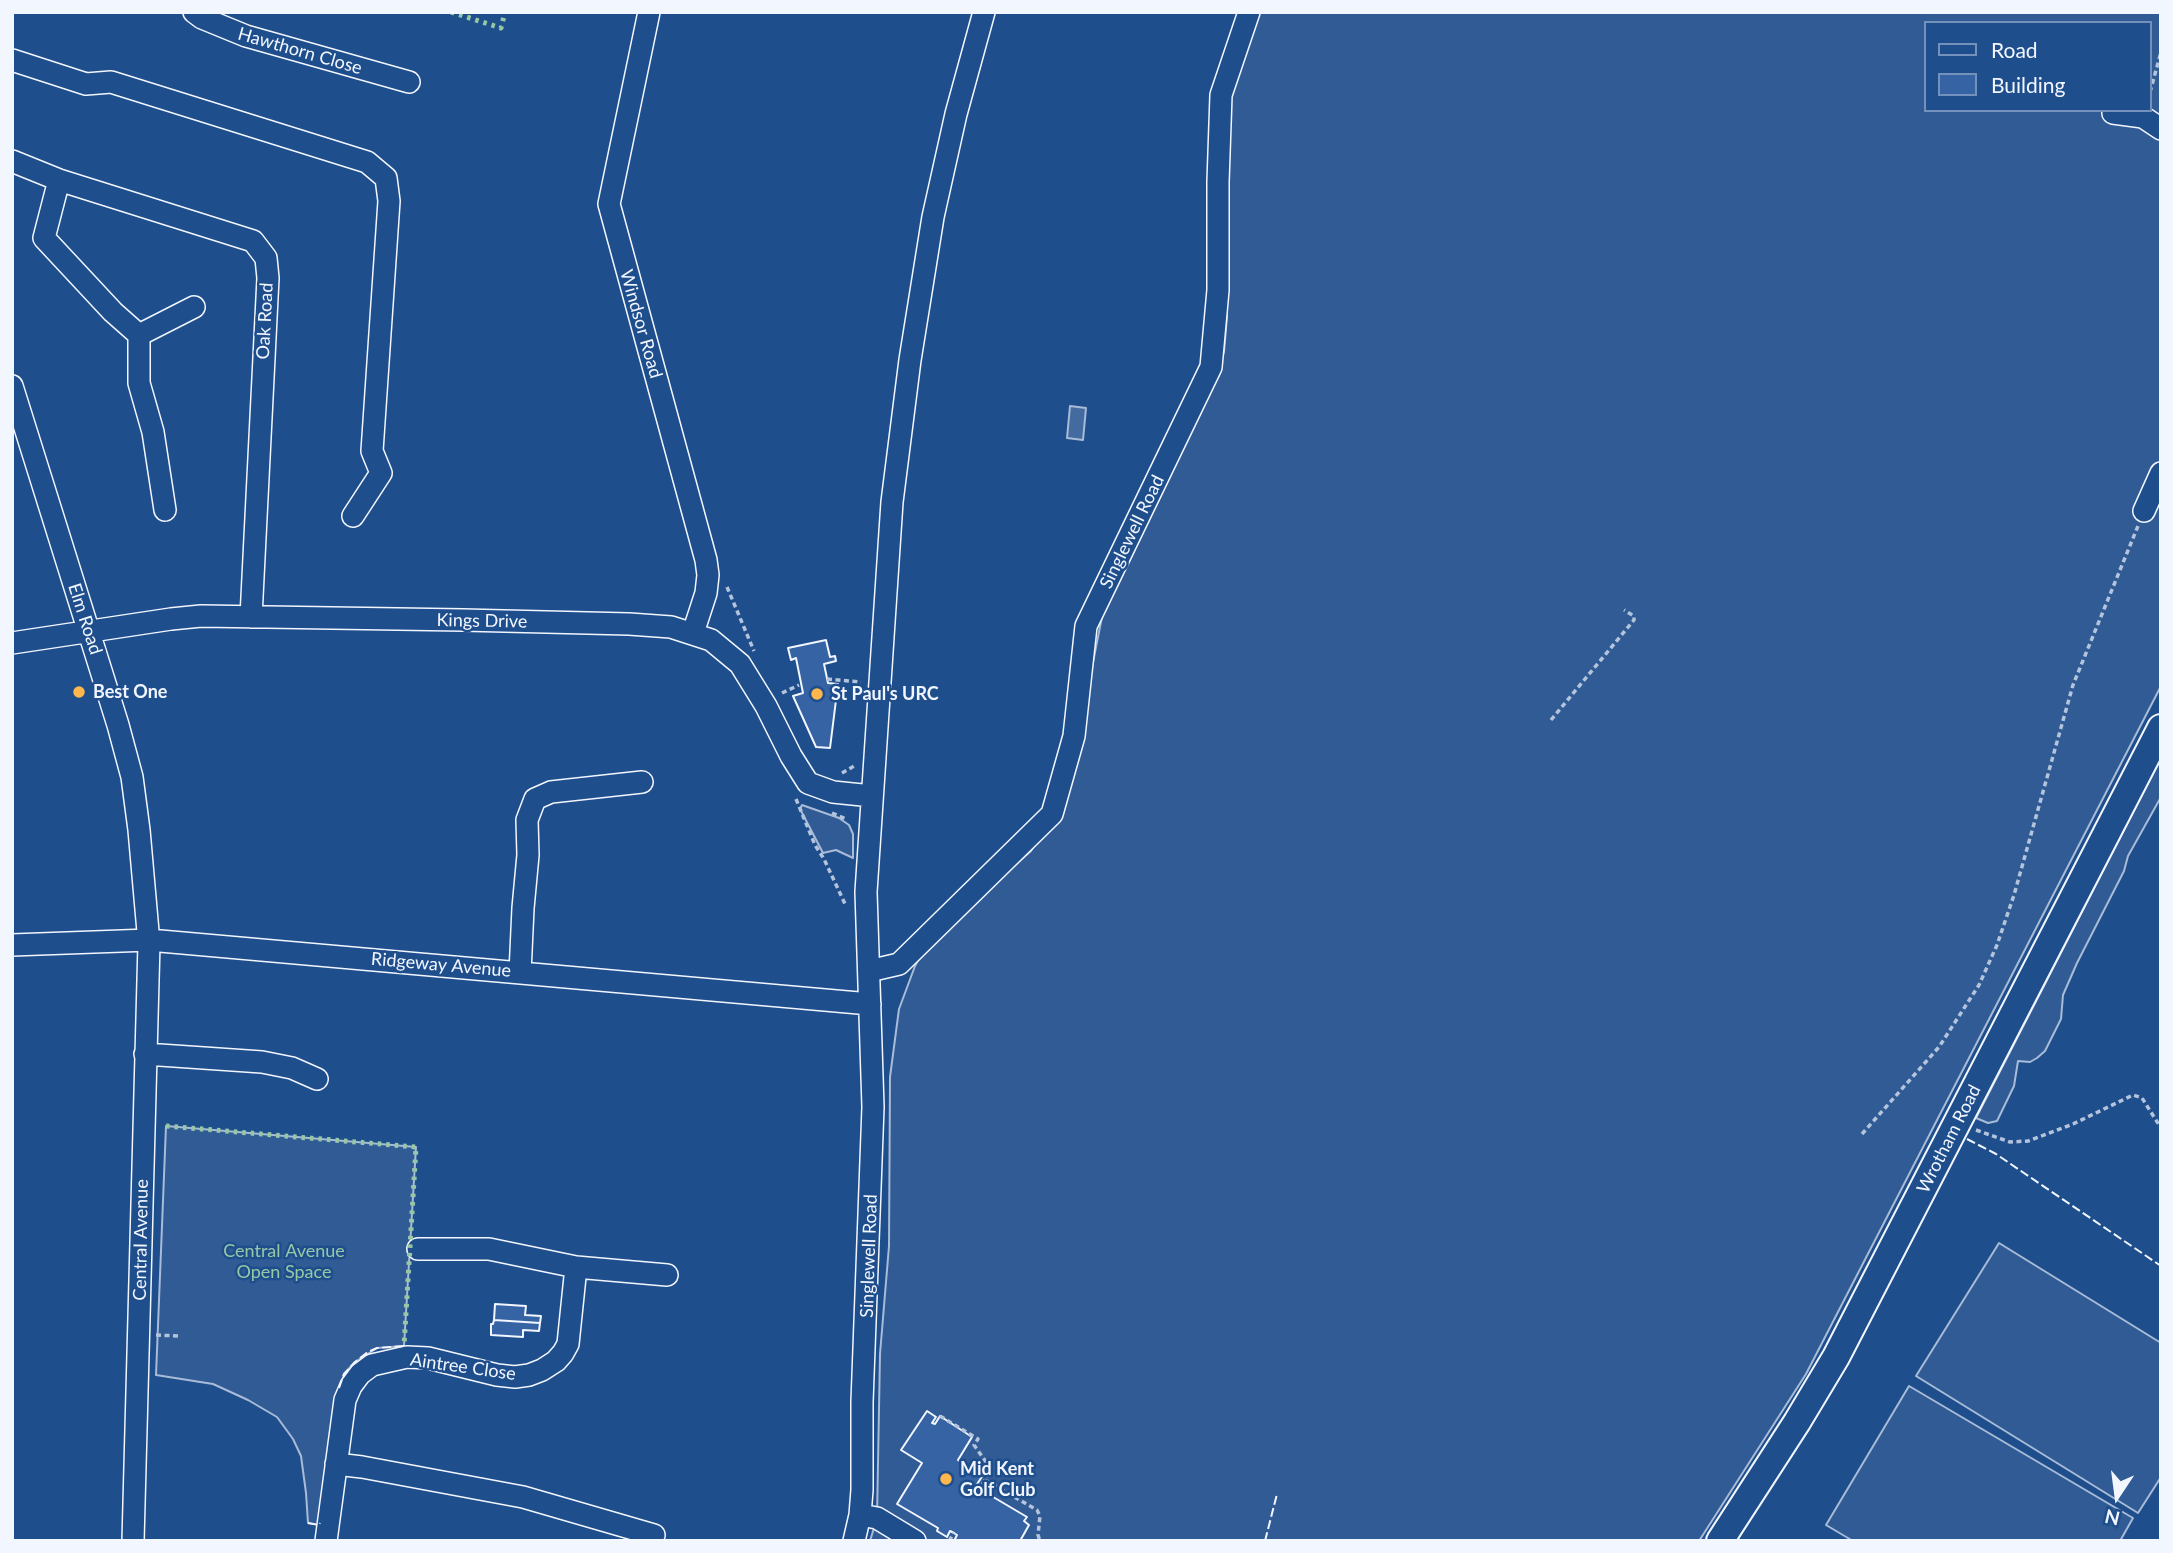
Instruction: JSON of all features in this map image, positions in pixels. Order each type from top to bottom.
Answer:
[{"type":"main road","name":"Wrotham Road","points":[[1720,1541],[1836,1357],[2161,728]]},
{"type":"street","name":"Hawthorn Close","points":[[194,12],[246,37],[409,82]]},
{"type":"street","name":"Windsor Road","points":[[649,12],[609,206],[706,560],[706,593],[693,633]]},
{"type":"street","name":"Singlewell Road","points":[[854,1541],[860,1515],[873,1107],[866,902],[892,502],[927,251],[942,174],[984,12]]},
{"type":"street","name":"Singlewell Road","points":[[869,971],[900,964],[1052,814],[1074,736],[1086,626],[1211,367],[1218,290],[1218,182],[1222,95],[1249,12]]},
{"type":"street","points":[[12,60],[86,84],[111,82],[367,162],[386,178],[389,201],[372,451],[381,472],[353,516]]},
{"type":"street","points":[[2113,113],[2143,117],[2161,129]]},
{"type":"street","name":"Oak Road","points":[[12,161],[59,180],[253,241],[266,258],[268,278],[251,617]]},
{"type":"street","points":[[59,180],[44,238],[113,312],[139,335],[139,383],[153,432],[165,510]]},
{"type":"street","points":[[139,335],[194,307]]},
{"type":"street","name":"Elm Road","points":[[12,386],[90,632],[132,777],[149,940]]},
{"type":"street","points":[[2144,511],[2161,473]]},
{"type":"street","name":"Kings Drive","points":[[12,643],[178,618],[251,617],[666,626],[693,633],[719,645],[742,666],[806,781],[826,790],[872,796]]},
{"type":"street","points":[[520,973],[528,855],[527,820],[535,799],[551,792],[642,782]]},
{"type":"street","name":"Ridgeway Avenue","points":[[12,945],[149,940],[870,1004]]},
{"type":"street","name":"Central Avenue","points":[[133,1541],[147,1359],[145,1054],[149,940]]},
{"type":"street","points":[[145,1054],[272,1063],[317,1079]]},
{"type":"street","points":[[418,1249],[489,1249],[576,1267],[667,1275]]},
{"type":"street","name":"Aintree Close","points":[[326,1541],[345,1400],[360,1374],[372,1364],[407,1357],[428,1358],[515,1377],[542,1370],[563,1353],[570,1331],[576,1267]]},
{"type":"street","points":[[336,1464],[523,1497],[654,1535]]},
{"type":"street","points":[[860,1515],[877,1518],[915,1541]]},
{"type":"path","points":[[2152,85],[2161,52]]},
{"type":"path","points":[[1863,1134],[1939,1047],[1979,985],[1997,945],[2014,895],[2073,685],[2144,511]]},
{"type":"path","points":[[726,582],[757,657]]},
{"type":"path","points":[[1551,720],[1633,621],[1634,617],[1624,610]]},
{"type":"path","points":[[827,679],[867,683]]},
{"type":"path","points":[[776,694],[777,696],[799,685]]},
{"type":"path","points":[[836,775],[849,770],[859,760]]},
{"type":"path","points":[[790,789],[849,913]]},
{"type":"path","points":[[796,799],[804,802]]},
{"type":"path","points":[[828,812],[851,823]]},
{"type":"path","points":[[1959,1122],[2006,1142],[2022,1142],[2046,1136],[2127,1096],[2136,1096],[2142,1098],[2161,1128]]},
{"type":"path","points":[[940,1416],[978,1439],[974,1446],[991,1469],[977,1494]]},
{"type":"path","points":[[985,1480],[1037,1510],[1040,1516],[1040,1541]]},
{"type":"path","points":[[950,1541],[954,1534]]},
{"type":"shaded area","name":"Mid Kent Golf Club","points":[[1255,12],[2161,12],[2161,686],[1806,1374],[1699,1541],[870,1541],[877,1518],[880,1354],[889,1246],[890,1077],[899,1009],[915,966],[929,940],[1031,851],[1058,807],[1079,734],[1107,591],[1214,384],[1224,352],[1227,317],[1227,110]]},
{"type":"shaded area","points":[[1070,406],[1086,408],[1083,440],[1067,438]]},
{"type":"shaded area","points":[[2161,758],[2161,797],[2128,856],[2124,871],[2077,963],[2063,995],[2061,1019],[2045,1051],[2030,1062],[2018,1061],[2014,1086],[1997,1121],[1988,1123],[1976,1118]]},
{"type":"shaded area","points":[[802,805],[839,818],[849,825],[853,834],[853,858],[836,850],[823,853],[800,809]]},
{"type":"shaded area","name":"Central Avenue Open Space","points":[[166,1126],[416,1147],[404,1346],[377,1348],[355,1362],[344,1374],[338,1395],[319,1525],[308,1523],[301,1456],[277,1417],[213,1384],[156,1375]]},
{"type":"shaded area","points":[[1999,1243],[2161,1343],[2161,1477],[2138,1513],[1916,1376]]},
{"type":"shaded area","points":[[1909,1386],[2133,1518],[2120,1541],[1853,1541],[1826,1525]]},
{"type":"building","name":"St Paul's URC","points":[[826,640],[830,657],[835,656],[836,661],[824,664],[828,683],[838,684],[830,748],[816,747],[793,696],[803,693],[796,658],[791,660],[788,648]]},
{"type":"building","points":[[495,1304],[526,1306],[525,1315],[541,1316],[540,1323],[494,1320]]},
{"type":"building","points":[[494,1320],[540,1323],[539,1331],[523,1330],[523,1337],[491,1335],[491,1324]]},
{"type":"building","name":"Mid Kent Golf Club","points":[[927,1411],[936,1417],[932,1423],[935,1424],[940,1416],[972,1437],[958,1460],[983,1475],[972,1492],[980,1496],[983,1491],[1027,1517],[1024,1521],[1029,1525],[1020,1541],[954,1541],[957,1535],[954,1533],[950,1531],[947,1537],[937,1531],[938,1528],[897,1504],[922,1463],[901,1450]]},
{"type":"hedge","points":[[451,12],[501,28],[505,12]]},
{"type":"hedge","points":[[166,1126],[416,1147],[404,1346]]},
{"type":"fence","points":[[1967,1139],[1996,1154],[2161,1266]]},
{"type":"fence","points":[[339,1388],[344,1374],[368,1352],[377,1348],[404,1346]]},
{"type":"fence","points":[[1265,1541],[1277,1494]]},
{"type":"fence","points":[[308,1523],[320,1523]]},
{"type":"place","name":"Best One","points":[[79,692]]},
{"type":"place","name":"St Paul's URC","points":[[817,694]]},
{"type":"place","name":"Mid Kent Golf Club","points":[[946,1479]]}]
